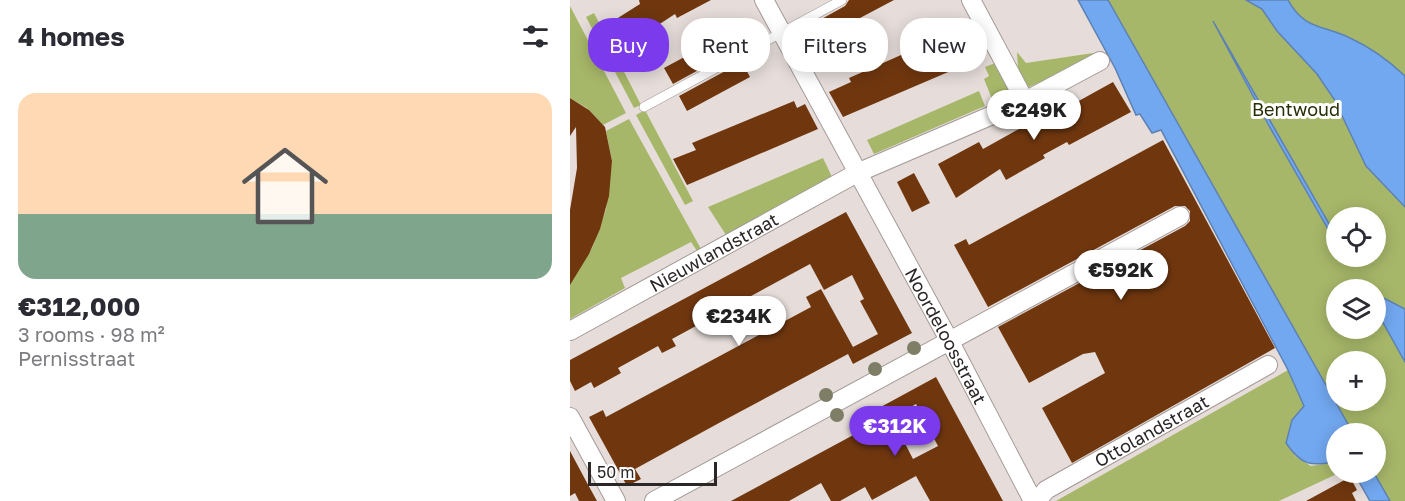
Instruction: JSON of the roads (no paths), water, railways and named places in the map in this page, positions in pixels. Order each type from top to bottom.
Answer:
[{"type":"street","name":"Noordeloosstraat","points":[[764,0],[782,33]]},
{"type":"street","points":[[971,0],[1025,100]]},
{"type":"street","name":"Nieuwlandstraat","points":[[570,331],[857,173],[1025,100],[1100,62]]},
{"type":"street","name":"Noordeloosstraat","points":[[803,72],[950,340],[1035,501]]},
{"type":"street","points":[[654,501],[1180,216]]},
{"type":"street","name":"Ottolandstraat","points":[[1035,501],[1047,490],[1268,365]]},
{"type":"street","points":[[570,417],[616,501]]},
{"type":"lane","points":[[809,18],[842,0]]},
{"type":"lane","points":[[644,107],[782,33]]},
{"type":"water","points":[[1078,0],[1108,0],[1326,385],[1326,411],[1341,411],[1347,423],[1326,423],[1326,463],[1307,463],[1297,456],[1286,443],[1292,420],[1304,406],[1288,370],[1161,130],[1152,133],[1140,114],[1136,115],[1115,68]]},
{"type":"water","points":[[1246,0],[1288,0],[1294,10],[1308,22],[1365,46],[1405,76],[1405,207],[1366,166],[1334,99],[1317,74],[1277,31],[1262,9]]},
{"type":"water","points":[[1213,21],[1326,219],[1326,226]]},
{"type":"water","points":[[1386,299],[1405,309],[1405,362],[1386,328]]},
{"type":"water","points":[[1360,483],[1380,483],[1390,501],[1370,501]]},
{"type":"park label","name":"Bentwoud","points":[[1296,109]]}]
